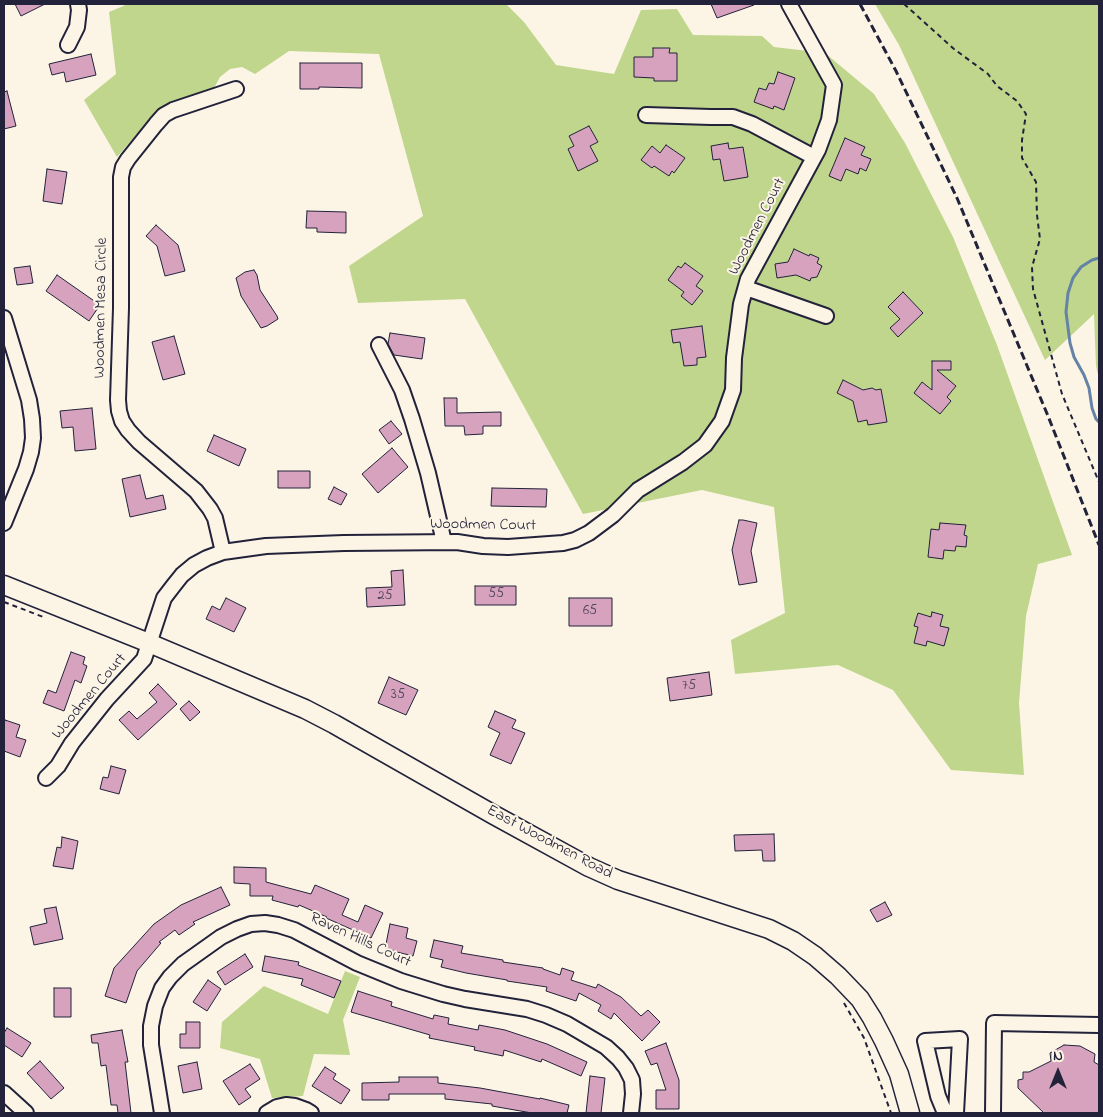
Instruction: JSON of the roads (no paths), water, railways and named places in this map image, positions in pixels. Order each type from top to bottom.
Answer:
[{"type":"main road","name":"East Woodmen Road","points":[[4,585],[313,712],[589,867],[618,880],[769,929],[793,941],[815,956],[838,976],[860,1000],[872,1018],[899,1074],[910,1113]]},
{"type":"street","points":[[68,45],[77,27],[78,4]]},
{"type":"street","name":"Woodmen Court","points":[[46,778],[58,766],[72,743],[107,699],[144,659],[164,598],[182,575],[194,565],[207,558],[223,552],[266,546],[457,542],[508,547],[563,543],[583,537],[613,515],[638,490],[683,462],[705,445],[722,421],[733,390],[736,340],[741,304],[748,279],[814,157],[829,120],[834,85],[789,4]]},
{"type":"street","name":"Woodmen Mesa Circle","points":[[223,552],[215,518],[210,509],[196,491],[139,442],[125,426],[119,411],[121,177],[123,167],[128,159],[164,115],[173,110],[236,89]]},
{"type":"street","points":[[646,115],[711,118],[733,117],[752,124],[814,157]]},
{"type":"street","points":[[746,288],[826,316]]},
{"type":"street","points":[[4,318],[29,400],[33,438],[26,469],[4,523]]},
{"type":"street","points":[[379,345],[402,390],[428,474],[444,542]]},
{"type":"street","name":"Raven Hills Court","points":[[162,1113],[151,1045],[151,1026],[155,1006],[162,988],[183,964],[221,937],[251,924],[265,923],[294,930],[357,963],[401,981],[443,994],[527,1009],[567,1024],[606,1047],[626,1068],[632,1080],[633,1094],[630,1113]]},
{"type":"street","points":[[993,1113],[994,1023],[1099,1024]]},
{"type":"street","points":[[945,1113],[938,1096],[925,1041],[960,1039],[956,1113]]},
{"type":"street","points":[[4,1093],[26,1113]]},
{"type":"street","points":[[267,1113],[277,1107],[286,1106],[295,1106],[310,1113]]},
{"type":"waterway","points":[[1099,258],[1081,267],[1073,278],[1068,293],[1066,312],[1074,357],[1084,375],[1089,388],[1092,408],[1099,422]]},
{"type":"railway","points":[[860,4],[896,71],[957,198],[1048,416],[1099,545]]}]
